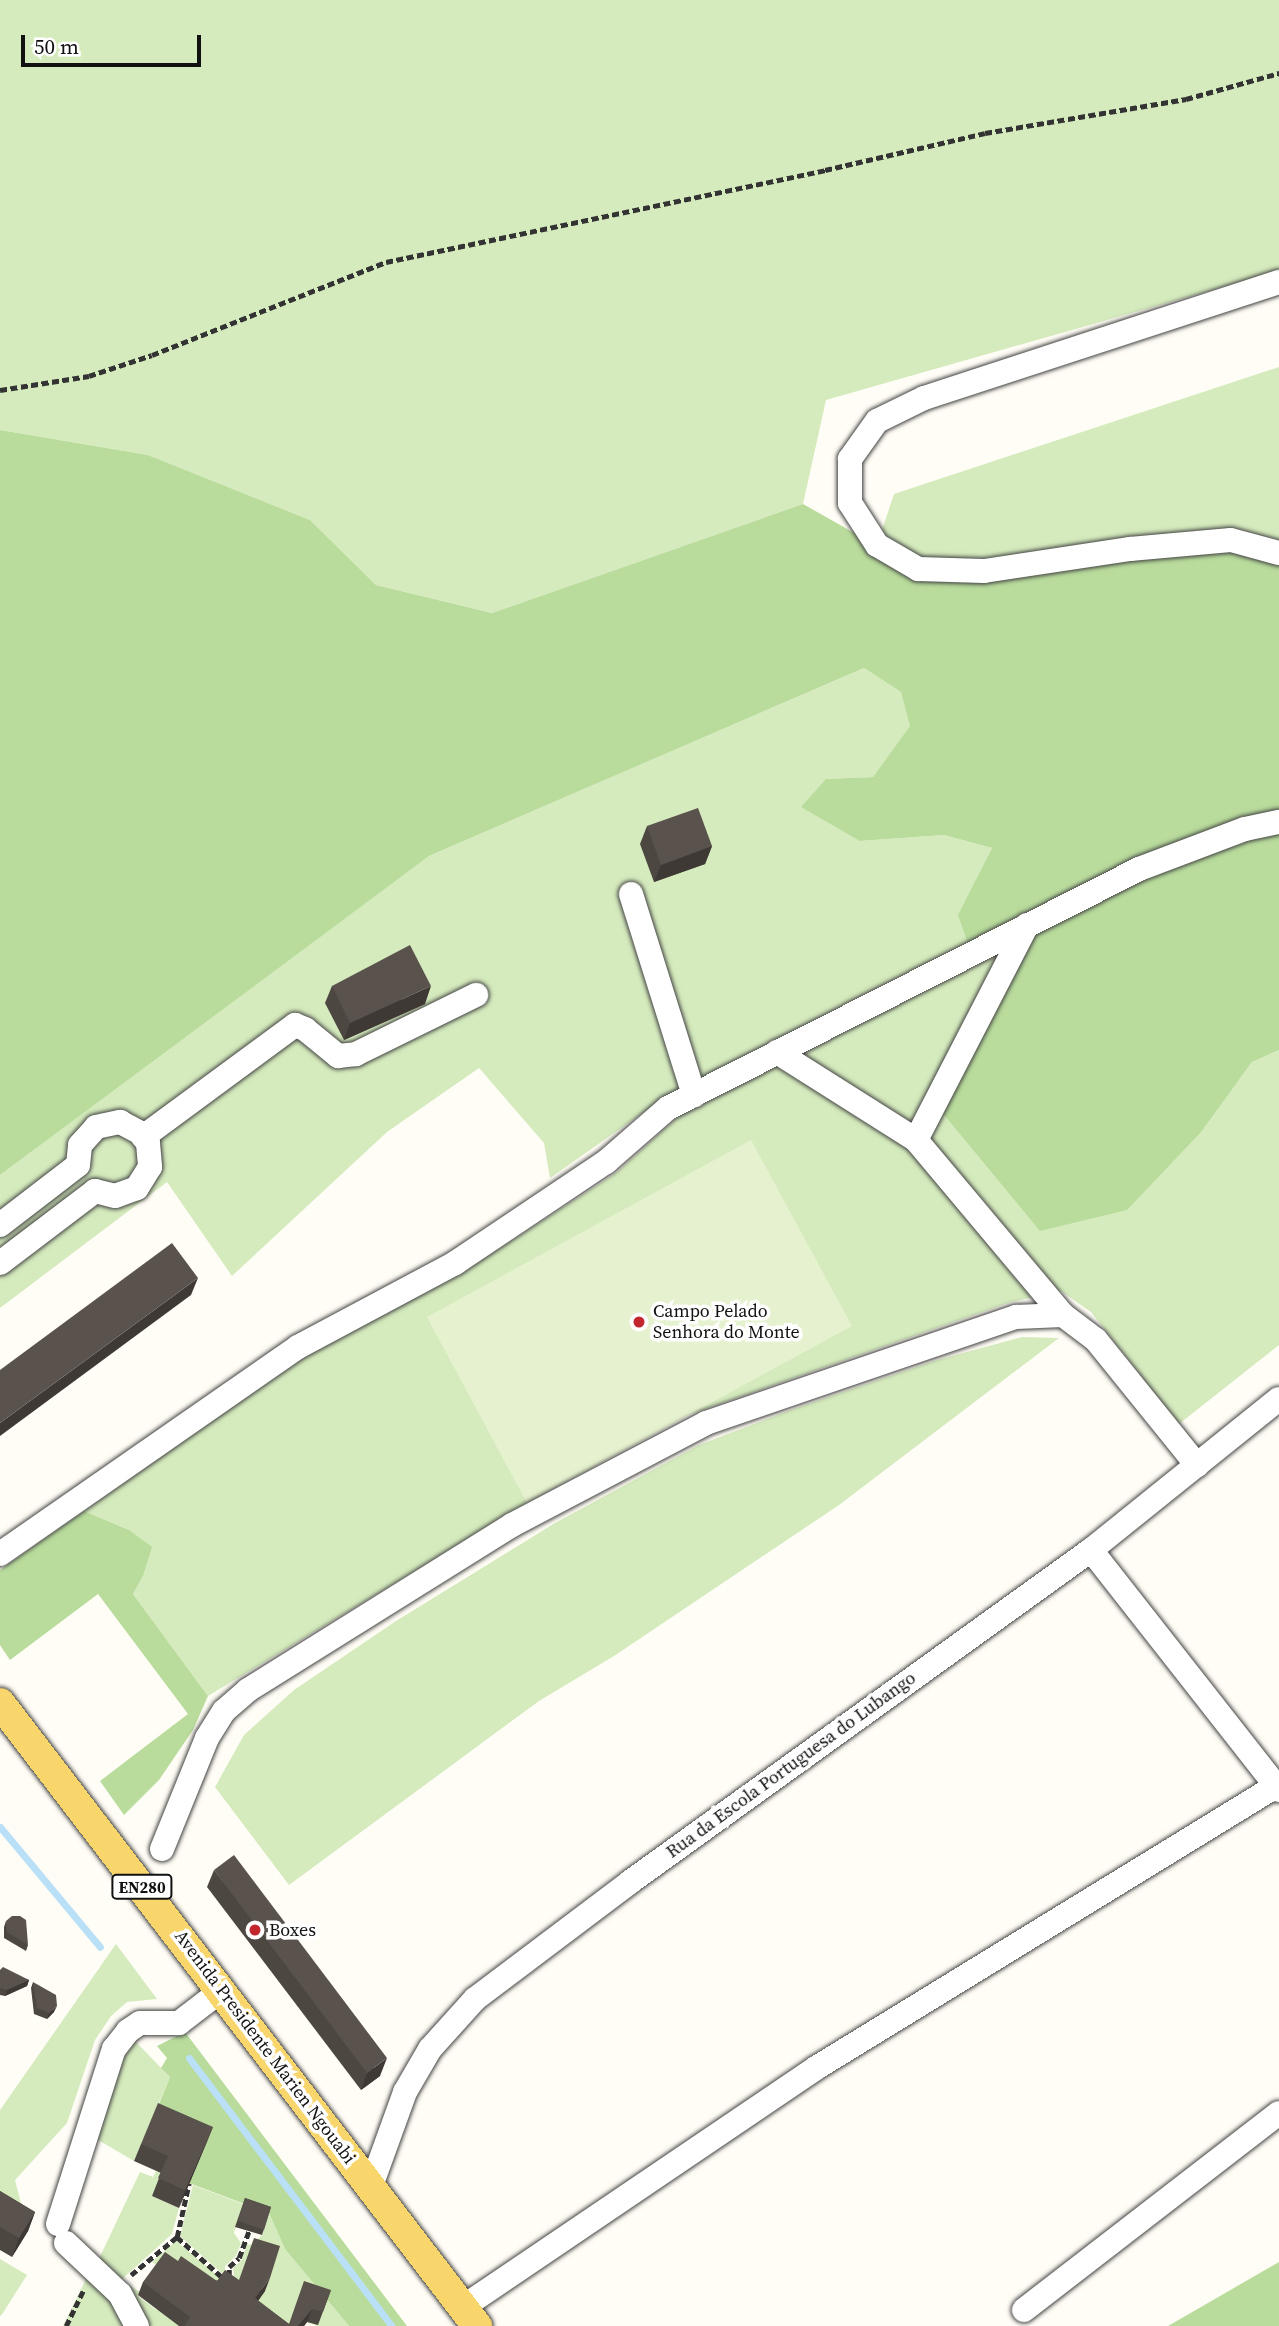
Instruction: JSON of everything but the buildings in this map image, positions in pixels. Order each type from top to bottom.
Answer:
[{"type":"main road","name":"Avenida Presidente Marien Ngouabi","points":[[4,1717],[222,1990],[470,2316]]},
{"type":"street","points":[[1279,282],[924,398],[877,421],[850,459],[850,503],[877,545],[918,569],[984,571],[1130,549],[1231,540],[1279,553]]},
{"type":"street","points":[[0,1554],[298,1347],[466,1255],[606,1161],[668,1108],[1139,869],[1245,829],[1279,822]]},
{"type":"street","points":[[631,894],[694,1095]]},
{"type":"street","points":[[916,1140],[1027,925]]},
{"type":"street","points":[[144,1137],[295,1025],[306,1029],[338,1056],[356,1054],[477,995]]},
{"type":"street","points":[[777,1052],[916,1140],[1063,1314],[1096,1340],[1197,1465]]},
{"type":"street","points":[[0,1225],[78,1165],[80,1145],[96,1127],[120,1122],[131,1126],[144,1137],[151,1155],[150,1167],[137,1188],[115,1196],[95,1191],[0,1263]]},
{"type":"street","points":[[162,1849],[207,1738],[224,1710],[248,1690],[512,1525],[706,1423],[1016,1317],[1063,1314]]},
{"type":"street","name":"Rua da Escola Portuguesa do Lubango","points":[[371,2186],[405,2092],[430,2049],[475,1999],[630,1882],[1091,1550],[1279,1399]]},
{"type":"street","points":[[470,2316],[816,2068],[1277,1788],[1091,1550]]},
{"type":"street","points":[[137,2326],[120,2294],[62,2234],[114,2049],[128,2031],[140,2023],[179,2024],[222,1990]]},
{"type":"street","points":[[1024,2310],[1279,2113]]},
{"type":"path","points":[[0,390],[89,376],[152,355],[386,261],[825,170],[985,133],[1186,99],[1279,72]]},
{"type":"path","points":[[120,2294],[121,2285],[177,2237],[189,2183]]},
{"type":"path","points":[[177,2237],[229,2283],[229,2267],[239,2258],[249,2231]]},
{"type":"path","points":[[147,2261],[158,2268]]},
{"type":"path","points":[[66,2326],[94,2268]]},
{"type":"green space","points":[[0,0],[1279,0],[1279,271],[826,400],[803,504],[492,613],[376,585],[310,520],[148,455],[0,430]]},
{"type":"green space","points":[[1279,367],[1279,553],[918,569],[877,545],[894,494]]},
{"type":"green space","points":[[0,430],[148,455],[310,520],[376,585],[492,613],[803,504],[918,569],[1130,549],[1279,553],[1279,1050],[1252,1062],[1202,1131],[1127,1210],[1040,1231],[926,1093],[1001,949],[969,947],[958,915],[992,848],[944,835],[860,841],[801,807],[826,779],[873,777],[910,726],[901,692],[864,668],[429,856],[0,1175]]},
{"type":"green space","points":[[864,668],[901,692],[911,726],[873,777],[826,779],[860,841],[944,835],[992,848],[959,915],[969,947],[661,1100],[550,1178],[544,1143],[479,1068],[387,1132],[232,1276],[167,1182],[0,1308],[0,1175],[243,993],[429,856]]},
{"type":"green space","points":[[1002,948],[1202,1131],[1252,1062],[1279,1050],[1279,1345],[1179,1424],[1091,1312],[1061,1291],[1011,1302],[688,1415],[527,1503],[208,1696],[133,1594],[143,1576],[129,1530],[84,1511],[306,1354],[404,1303],[516,1238],[616,1173],[680,1115]]},
{"type":"green space","name":"Campo Pelado Senhora do Monte","points":[[751,1140],[852,1326],[527,1503],[427,1317]]},
{"type":"green space","points":[[1022,1337],[1059,1338],[839,1505],[614,1656],[539,1701],[289,1885],[215,1787],[244,1735],[294,1690],[396,1621],[555,1523],[699,1445],[934,1361]]},
{"type":"green space","points":[[84,1511],[129,1530],[152,1547],[143,1576],[133,1594],[208,1696],[193,1730],[159,1780],[124,1815],[100,1781],[188,1714],[98,1594],[10,1660],[0,1645],[0,1570]]},
{"type":"green space","points":[[116,1944],[157,1999],[127,2002],[111,2016],[95,2040],[67,2123],[15,2180],[28,2231],[0,2214],[0,2110]]},
{"type":"green space","points":[[185,2032],[407,2326],[349,2326],[285,2249],[269,2213],[189,2183],[152,2121],[170,2077],[161,2068],[167,2058],[157,2046]]},
{"type":"green space","points":[[132,2038],[170,2077],[134,2161],[93,2137],[117,2057]]},
{"type":"green space","points":[[156,2171],[162,2173],[152,2196],[179,2208],[172,2234],[120,2281],[97,2263],[140,2172],[153,2177]]},
{"type":"green space","points":[[193,2185],[243,2204],[234,2233],[241,2243],[236,2256],[225,2266],[225,2276],[180,2236]]},
{"type":"green space","points":[[269,2213],[285,2249],[349,2326],[317,2326],[292,2317],[293,2326],[283,2326],[251,2297],[241,2280],[235,2284],[233,2268],[241,2261],[247,2245],[253,2244],[262,2235]]},
{"type":"green space","points":[[176,2241],[222,2279],[189,2326],[146,2326],[125,2286],[127,2284],[140,2292],[138,2296],[157,2310],[159,2267],[152,2262]]},
{"type":"green space","points":[[0,2259],[27,2275],[1,2316],[0,2315]]},
{"type":"green space","points":[[1279,2262],[1279,2326],[1168,2326]]},
{"type":"green space","points":[[88,2275],[98,2284],[127,2326],[63,2326]]},
{"type":"waterway","points":[[0,1827],[100,1947]]},
{"type":"waterway","points":[[189,2058],[392,2326]]},
{"type":"place","name":"Campo Pelado Senhora do Monte","points":[[639,1322]]},
{"type":"place","name":"Boxes","points":[[255,1930]]}]
